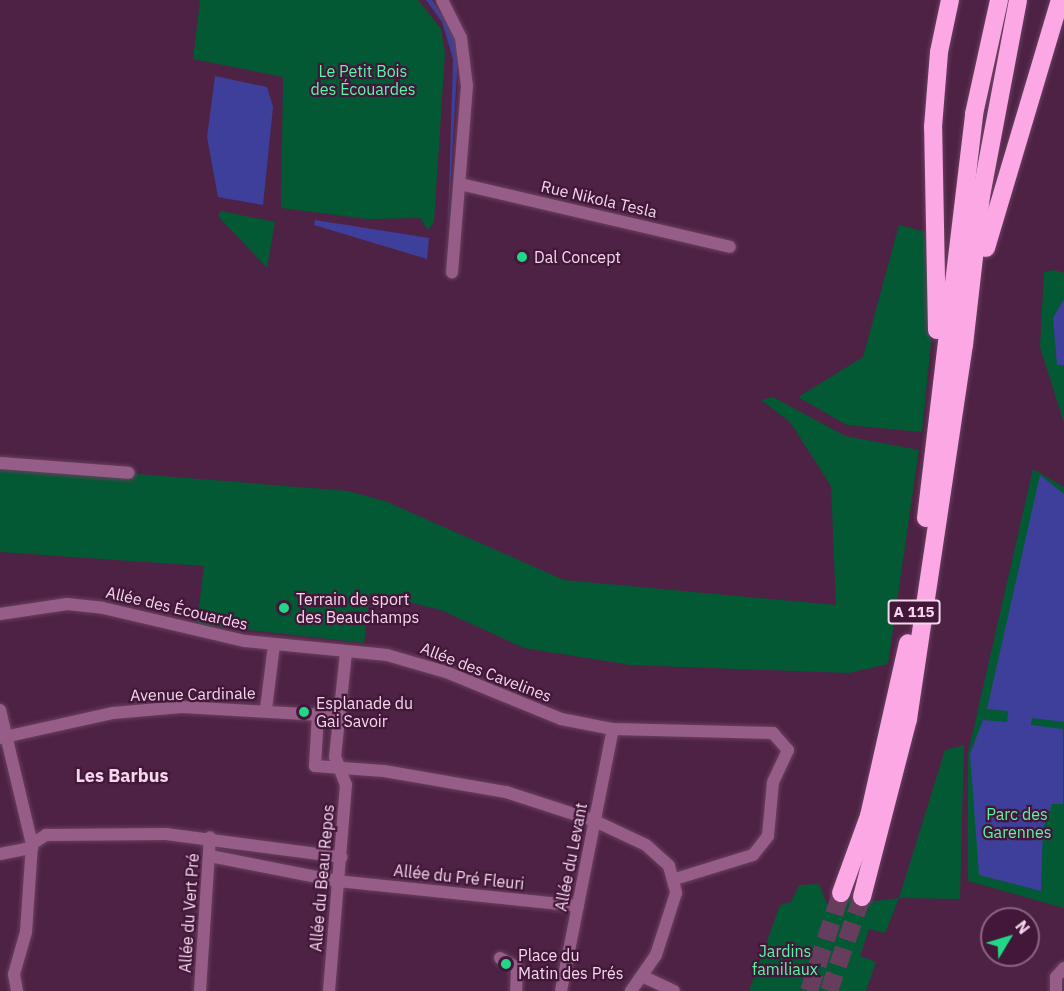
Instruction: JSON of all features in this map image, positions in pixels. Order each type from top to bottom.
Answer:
[{"type":"highway","points":[[940,404],[933,127],[939,52],[950,0]]},
{"type":"highway","name":"A 115","points":[[841,893],[869,816],[894,712],[914,609],[974,114],[999,0]]},
{"type":"highway","name":"A 115","points":[[862,897],[908,719],[964,345],[981,196],[1018,0]]},
{"type":"highway","points":[[964,345],[978,309],[989,228],[1060,0]]},
{"type":"street","points":[[442,0],[465,56],[460,184],[452,272]]},
{"type":"street","name":"Rue Nikola Tesla","points":[[460,184],[730,247]]},
{"type":"street","points":[[0,463],[129,472]]},
{"type":"street","name":"Allée des Écouardes","points":[[0,614],[67,604],[102,607],[274,645],[346,652]]},
{"type":"street","points":[[266,709],[274,645]]},
{"type":"street","points":[[339,716],[346,652]]},
{"type":"street","name":"Allée des Cavelines","points":[[346,652],[387,654],[446,672],[561,719],[613,729],[715,734],[766,730],[788,750],[772,782],[768,836],[753,855],[675,879]]},
{"type":"street","name":"Avenue Cardinale","points":[[4,736],[113,713],[266,709],[339,716]]},
{"type":"street","points":[[0,710],[4,736],[32,846],[26,933],[14,974],[17,991]]},
{"type":"street","points":[[318,713],[315,766],[506,792],[595,821],[646,845],[675,879],[674,912],[644,977],[631,991]]},
{"type":"street","name":"Allée du Beau Repos","points":[[329,991],[346,785],[342,769],[335,757],[339,716]]},
{"type":"street","name":"Allée du Levant","points":[[561,991],[613,729]]},
{"type":"street","points":[[0,854],[32,846],[46,835],[210,837],[341,857]]},
{"type":"street","name":"Allée du Vert Pré","points":[[200,991],[210,837]]},
{"type":"street","name":"Allée du Pré Fleuri","points":[[210,856],[338,881],[578,906]]},
{"type":"street","points":[[500,958],[517,968],[516,991]]},
{"type":"street","points":[[1056,991],[1056,977],[1064,968]]},
{"type":"street","points":[[644,977],[675,991]]},
{"type":"green space","name":"Le Petit Bois des Écouardes","points":[[200,0],[418,0],[441,29],[445,53],[434,222],[428,230],[420,218],[367,219],[281,208],[283,77],[193,59]]},
{"type":"green space","points":[[221,211],[275,222],[267,268],[218,216]]},
{"type":"green space","points":[[899,225],[930,233],[932,333],[922,432],[847,425],[798,397],[863,357]]},
{"type":"green space","points":[[1054,270],[1064,273],[1064,423],[1040,347],[1044,272]]},
{"type":"green space","points":[[773,397],[845,436],[919,450],[888,664],[849,673],[630,665],[524,648],[441,610],[370,593],[364,643],[197,624],[204,566],[0,552],[0,463],[348,491],[385,501],[564,580],[836,605],[831,486],[790,422],[761,400]]},
{"type":"green space","name":"Parc des Garennes","points":[[1033,469],[1064,487],[1064,908],[968,881],[968,753]]},
{"type":"green space","points":[[964,745],[960,899],[899,898],[945,750]]},
{"type":"green space","name":"Jardins familiaux","points":[[819,884],[829,909],[835,891],[866,902],[899,898],[885,933],[869,929],[860,956],[876,962],[866,991],[802,991],[814,951],[800,991],[749,991],[780,905],[791,902],[799,885]]},
{"type":"shaded area","points":[[426,0],[432,0],[452,31],[458,54],[448,224],[453,59],[442,22]]},
{"type":"shaded area","points":[[215,76],[267,87],[273,107],[263,205],[218,197],[207,137]]},
{"type":"shaded area","points":[[315,220],[429,238],[427,259],[314,225]]},
{"type":"shaded area","points":[[1064,299],[1064,365],[1057,365],[1053,318]]},
{"type":"shaded area","name":"Parc des Garennes","points":[[1040,475],[1064,494],[1064,722],[1032,718],[1031,725],[1063,729],[1063,804],[1052,804],[1043,828],[1041,891],[979,875],[970,754],[983,720],[1007,722],[1008,711],[987,709]]},
{"type":"tunnel","points":[[809,991],[841,893]]},
{"type":"tunnel","points":[[829,991],[862,897]]},
{"type":"place","name":"Dal Concept","points":[[522,257]]},
{"type":"place","name":"Terrain de sport des Beauchamps","points":[[284,608]]},
{"type":"place","name":"Esplanade du Gai Savoir","points":[[304,712]]},
{"type":"place","name":"Place du Matin des Prés","points":[[506,964]]},
{"type":"district","name":"Les Barbus","points":[[122,776]]}]
